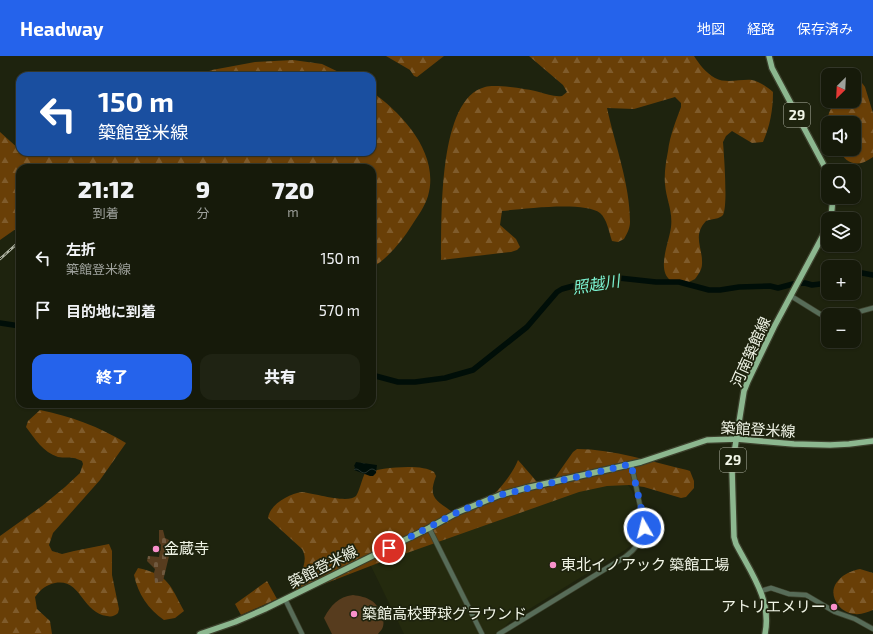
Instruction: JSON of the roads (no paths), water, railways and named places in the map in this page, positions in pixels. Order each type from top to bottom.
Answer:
[{"type":"main road","name":"29","points":[[769,56],[772,68],[823,164]]},
{"type":"main road","name":"河南築館線","points":[[765,634],[767,623],[766,605],[761,591],[736,544],[734,537],[732,469],[744,391],[774,327],[821,239]]},
{"type":"main road","name":"築館登米線","points":[[200,634],[235,622],[285,600],[458,512],[500,495],[631,464],[661,456],[691,444],[707,440],[737,439],[794,444],[830,445],[873,441]]},
{"type":"street","points":[[792,293],[821,314]]},
{"type":"street","points":[[861,311],[873,308]]},
{"type":"street","points":[[499,634],[632,552],[642,537],[644,520],[631,464]]},
{"type":"street","points":[[429,528],[482,634]]},
{"type":"street","points":[[761,591],[771,588],[789,594],[806,595],[835,612],[854,619],[873,629]]},
{"type":"street","points":[[285,600],[302,634]]},
{"type":"water","points":[[356,462],[377,465],[376,473],[373,476],[370,476],[354,470]]},
{"type":"waterway","name":"照越川","points":[[861,273],[873,275]]},
{"type":"waterway","name":"照越川","points":[[376,376],[398,382],[415,382],[445,378],[473,370],[527,327],[557,292],[573,286],[619,278],[656,282],[679,282],[709,290],[770,286],[778,288],[793,284],[821,284]]},
{"type":"waterway","name":"照越川","points":[[0,323],[16,325]]},
{"type":"railway","points":[[0,259],[16,245]]},
{"type":"place","name":"金蔵寺","points":[[156,549]]},
{"type":"place","name":"東北イノアック 築館工場","points":[[553,565]]},
{"type":"place","name":"アトリエメリー","points":[[834,607]]},
{"type":"place","name":"築館高校野球グラウンド","points":[[354,614]]}]
